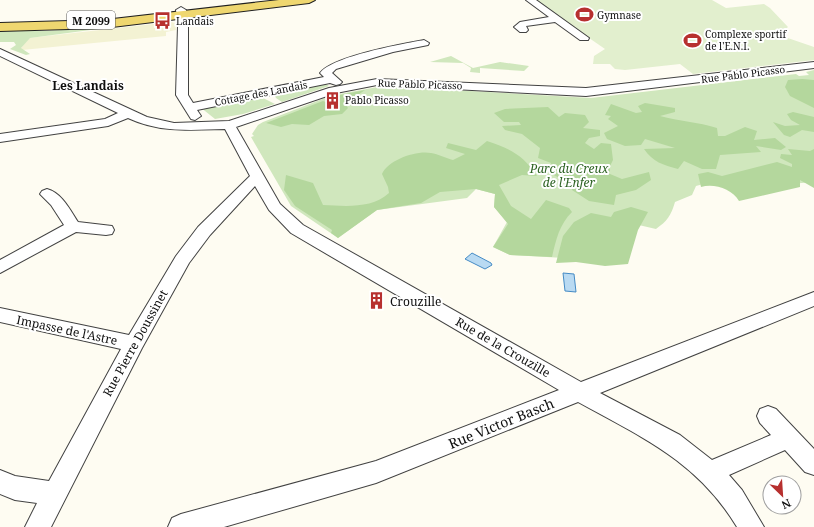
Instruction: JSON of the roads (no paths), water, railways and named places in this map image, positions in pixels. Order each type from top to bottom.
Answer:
[{"type":"main road","name":"M 2099","points":[[0,27],[84,25],[272,0]]},
{"type":"main road","name":"M 2099","points":[[0,22],[85,21],[309,0]]},
{"type":"street","points":[[530,0],[584,38]]},
{"type":"street","points":[[181,13],[183,26],[182,92],[189,108],[198,121],[196,127]]},
{"type":"street","points":[[523,30],[519,27],[523,24],[557,19]]},
{"type":"street","points":[[343,87],[326,73],[332,67],[392,49],[424,42]]},
{"type":"street","name":"Rue Pablo Picasso","points":[[0,52],[129,113],[157,124],[196,127],[229,125],[343,87],[392,82],[586,92],[814,65]]},
{"type":"street","name":"Cottage des Landais","points":[[189,108],[332,79]]},
{"type":"street","points":[[0,138],[108,122],[129,113]]},
{"type":"street","name":"Rue de la Crouzille","points":[[229,125],[274,207],[297,229],[580,392],[672,442],[710,472],[733,498],[751,527]]},
{"type":"street","name":"Rue Pierre Doussinet","points":[[38,527],[134,344],[182,260],[204,231],[247,186],[258,178]]},
{"type":"street","points":[[48,194],[58,202],[73,226]]},
{"type":"street","points":[[0,267],[73,226],[106,230]]},
{"type":"street","name":"Rue Victor Basch","points":[[182,527],[376,472],[580,392],[810,307]]},
{"type":"street","name":"Impasse de l'Astre","points":[[0,315],[134,344]]},
{"type":"street","points":[[768,416],[813,464]]},
{"type":"street","points":[[710,472],[789,438]]},
{"type":"street","points":[[0,482],[15,488],[55,494]]},
{"type":"water","points":[[472,253],[491,263],[492,265],[485,269],[465,259]]},
{"type":"water","points":[[563,273],[574,274],[576,292],[565,291]]},
{"type":"place","name":"Gymnase","points":[[584,15]]},
{"type":"place","name":"Landais","points":[[163,21]]},
{"type":"place","name":"Complexe sportif de l'E.N.I.","points":[[692,40]]},
{"type":"place","name":"Pablo Picasso","points":[[332,100]]},
{"type":"place","name":"Crouzille","points":[[377,301]]},
{"type":"district","name":"Les Landais","points":[[88,85]]},
{"type":"park label","name":"Parc du Creux de l'Enfer","points":[[569,175]]}]
